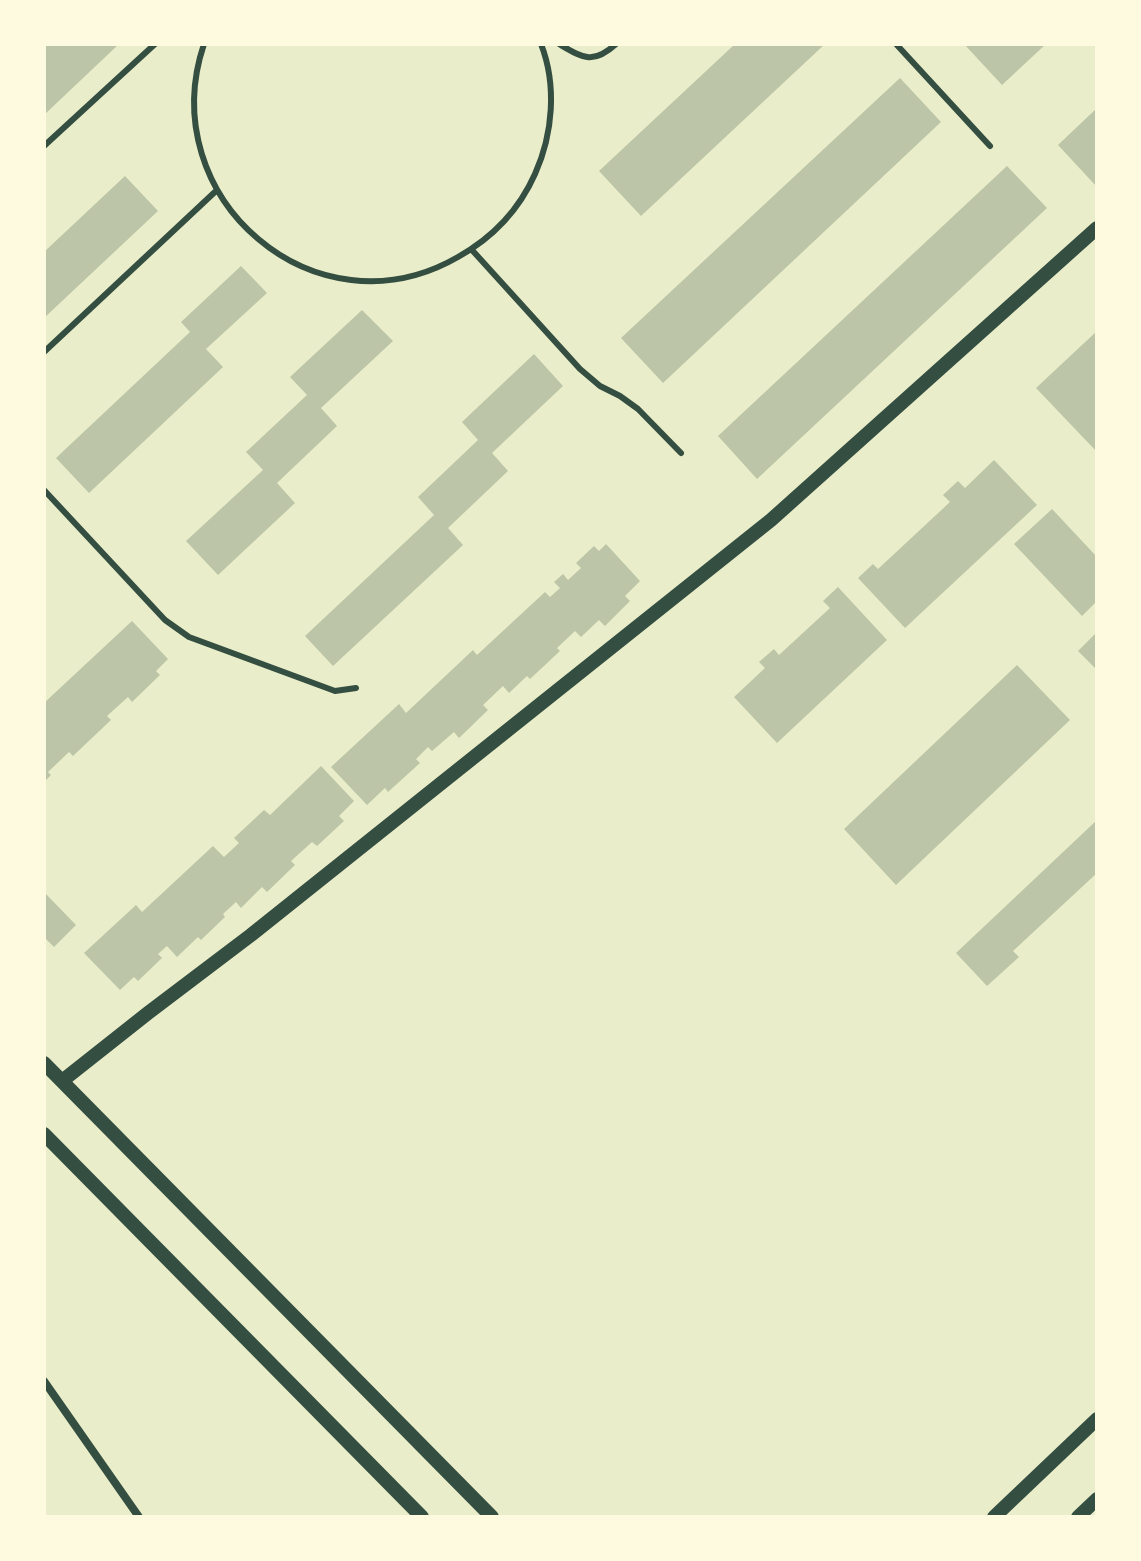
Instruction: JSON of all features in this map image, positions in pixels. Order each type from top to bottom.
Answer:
[{"type":"street","points":[[62,1081],[771,520],[1097,228]]},
{"type":"street","points":[[44,1063],[492,1517]]},
{"type":"street","points":[[44,1134],[422,1517]]},
{"type":"street","points":[[44,1381],[139,1517]]},
{"type":"street","points":[[994,1517],[1097,1419]]},
{"type":"street","points":[[1078,1517],[1097,1499]]},
{"type":"lane","points":[[44,146],[155,44]]},
{"type":"lane","points":[[204,44],[194,88],[194,117],[198,145],[217,190],[238,221],[258,241],[282,256],[307,269],[335,277],[363,280],[392,280],[447,264],[472,250],[514,210],[541,160],[548,133],[551,104],[549,76],[541,44]]},
{"type":"lane","points":[[559,44],[587,58],[605,54],[616,44]]},
{"type":"lane","points":[[896,44],[990,146]]},
{"type":"lane","points":[[44,352],[217,190]]},
{"type":"lane","points":[[472,250],[580,369],[600,386],[638,409],[681,453]]},
{"type":"lane","points":[[44,490],[165,620],[189,637],[335,691],[356,688]]},
{"type":"building","points":[[44,44],[119,44],[44,115]]},
{"type":"building","points":[[735,44],[825,44],[641,216],[599,171]]},
{"type":"building","points":[[964,44],[1046,44],[1002,85]]},
{"type":"building","points":[[900,78],[941,122],[663,383],[621,338]]},
{"type":"building","points":[[1097,108],[1097,187],[1058,145]]},
{"type":"building","points":[[1007,166],[1047,208],[757,479],[718,436]]},
{"type":"building","points":[[125,176],[158,211],[44,318],[44,252]]},
{"type":"building","points":[[241,266],[267,293],[206,349],[223,367],[89,493],[56,458],[190,332],[181,322]]},
{"type":"building","points":[[362,310],[393,341],[321,408],[337,426],[277,483],[295,503],[218,575],[186,541],[263,470],[246,452],[307,395],[290,377]]},
{"type":"building","points":[[1097,331],[1097,452],[1036,388]]},
{"type":"building","points":[[534,354],[563,386],[492,453],[508,471],[448,528],[463,545],[333,666],[305,636],[434,515],[418,497],[478,440],[462,422]]},
{"type":"building","points":[[994,460],[1037,505],[905,628],[858,578],[873,564],[878,569],[950,502],[943,495],[958,481],[965,488]]},
{"type":"building","points":[[1052,509],[1097,557],[1097,601],[1082,616],[1014,544]]},
{"type":"building","points":[[606,544],[640,581],[625,596],[630,601],[605,626],[599,620],[581,637],[575,631],[557,648],[560,651],[530,679],[527,676],[509,693],[503,686],[483,705],[488,710],[459,738],[454,732],[432,751],[428,747],[416,759],[420,763],[388,792],[385,788],[367,805],[331,767],[399,704],[406,713],[473,650],[477,655],[545,592],[550,597],[560,588],[554,582],[563,574],[568,580],[581,568],[576,563],[594,546],[599,551]]},
{"type":"building","points":[[838,587],[887,640],[777,743],[734,697],[765,668],[759,662],[774,649],[779,655],[830,608],[823,601]]},
{"type":"building","points":[[132,621],[168,659],[156,671],[160,675],[132,702],[128,697],[107,716],[111,720],[73,756],[69,752],[48,772],[51,775],[44,782],[44,703]]},
{"type":"building","points":[[1097,632],[1097,670],[1078,651]]},
{"type":"building","points":[[1017,665],[1070,720],[896,885],[844,829]]},
{"type":"building","points":[[321,766],[354,801],[339,816],[344,821],[317,846],[312,842],[291,861],[295,865],[267,892],[262,887],[241,908],[236,902],[201,940],[198,937],[177,957],[167,946],[158,954],[162,958],[138,981],[134,977],[120,990],[84,953],[136,905],[142,912],[213,846],[224,857],[239,843],[234,838],[264,810],[270,815]]},
{"type":"building","points":[[1097,820],[1097,873],[1013,951],[1019,957],[987,986],[956,953]]},
{"type":"building","points":[[44,892],[76,925],[54,947],[44,937]]}]
